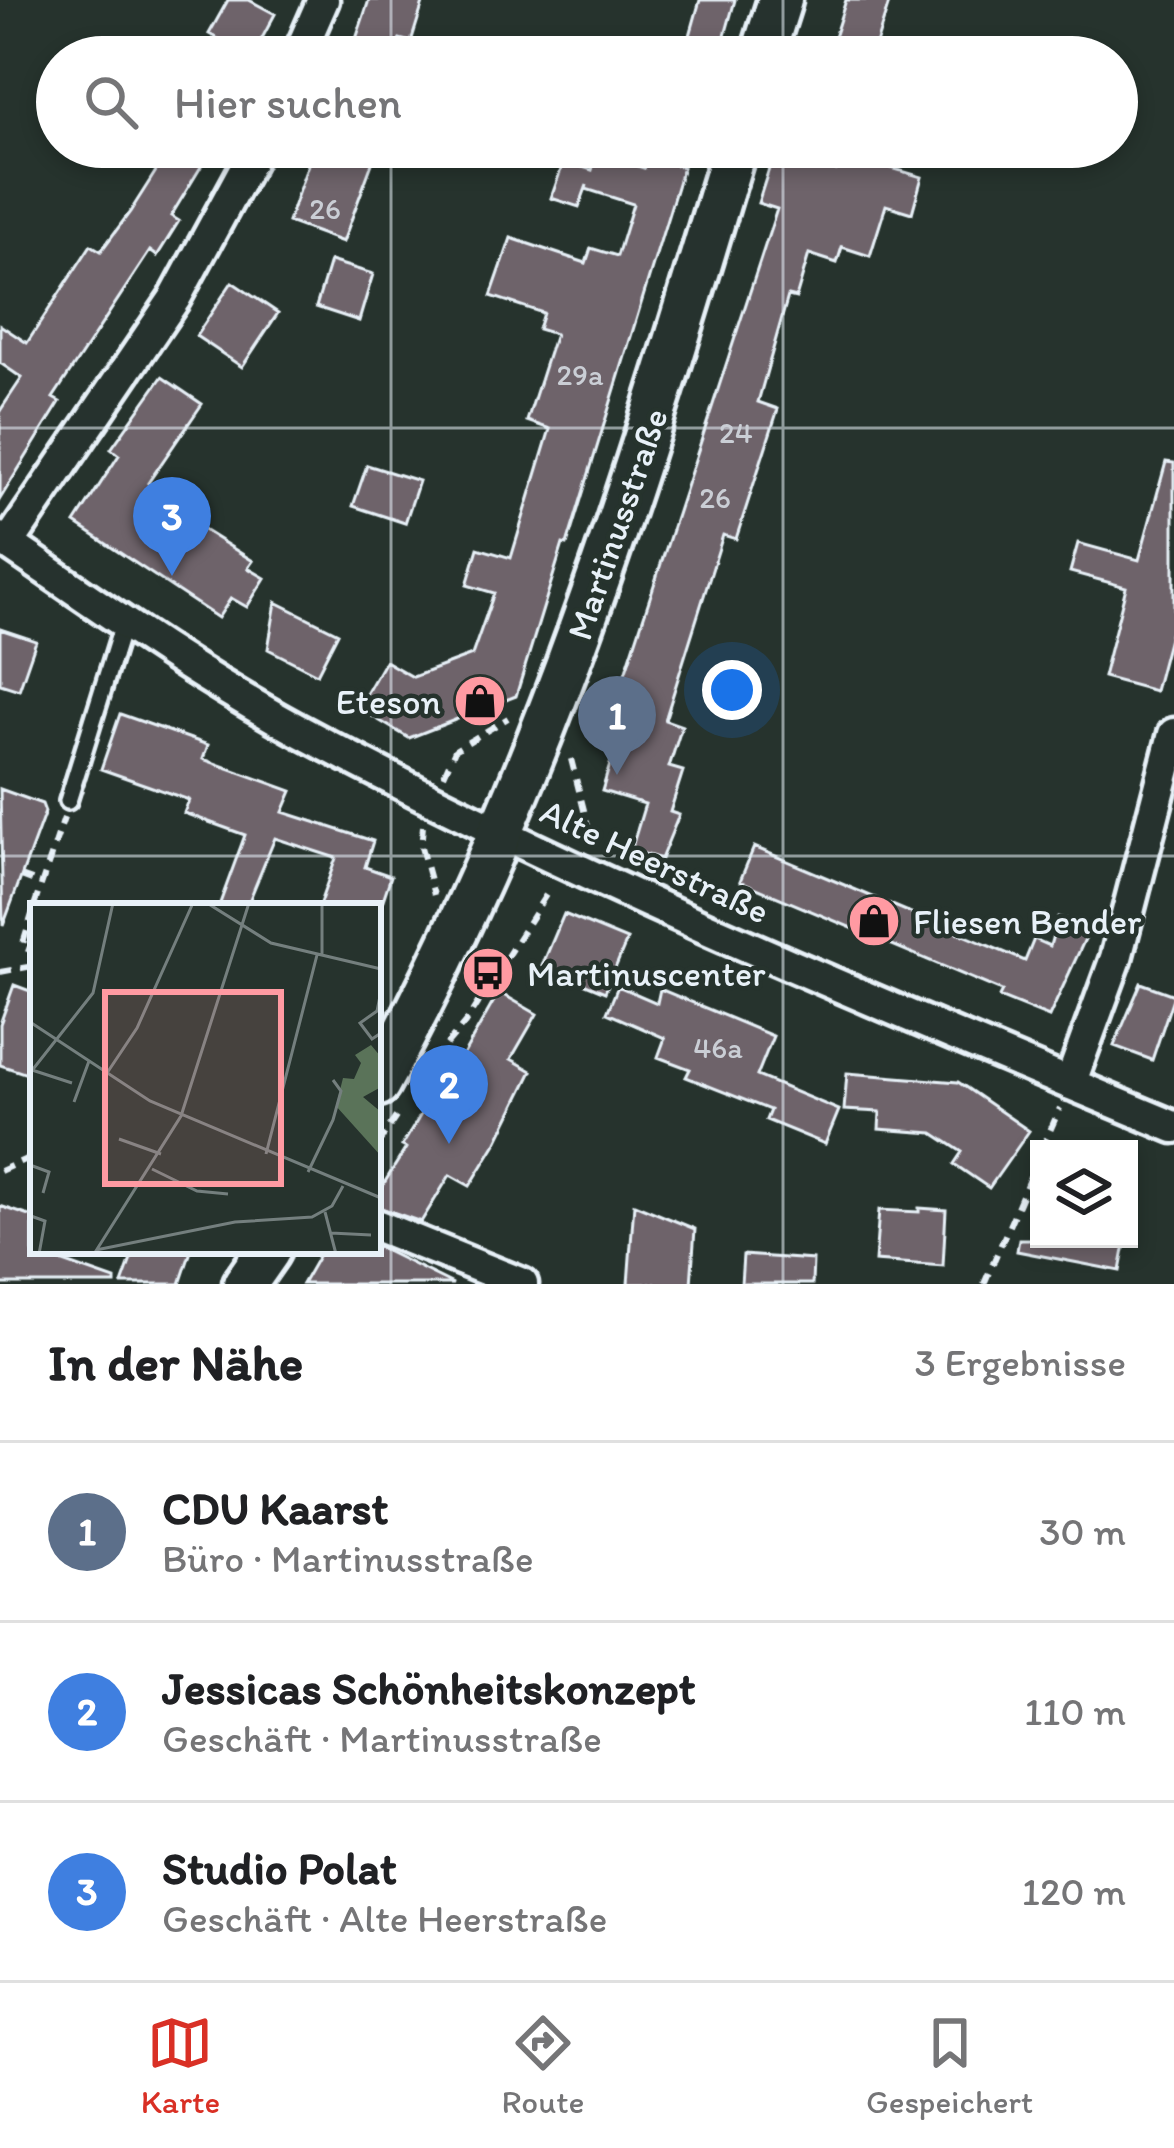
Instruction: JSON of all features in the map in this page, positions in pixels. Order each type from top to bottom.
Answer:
[{"type":"main road","points":[[769,36],[780,0]]},
{"type":"main road","name":"Martinusstraße","points":[[381,1079],[443,968],[505,833],[653,420],[729,168]]},
{"type":"main road","points":[[245,1284],[266,1254]]},
{"type":"street","points":[[307,36],[323,0]]},
{"type":"street","points":[[4,541],[175,298],[246,168]]},
{"type":"street","name":"Alte Heerstraße","points":[[4,541],[297,729],[434,798],[758,953],[1174,1127]]},
{"type":"street","points":[[1070,1084],[1116,958],[1174,734]]},
{"type":"street","points":[[381,1227],[522,1284]]},
{"type":"lane","points":[[68,801],[124,622]]},
{"type":"path","points":[[433,908],[420,835],[455,750],[523,705]]},
{"type":"path","points":[[35,903],[68,801]]},
{"type":"path","points":[[21,876],[41,884]]},
{"type":"path","points":[[30,921],[22,946],[30,950]]},
{"type":"path","points":[[0,972],[30,967]]},
{"type":"path","points":[[1046,1140],[1070,1084]]},
{"type":"path","points":[[0,1171],[30,1157]]},
{"type":"path","points":[[984,1284],[1030,1178]]},
{"type":"building","points":[[228,0],[249,0],[275,14],[263,36],[209,34]]},
{"type":"building","points":[[369,0],[424,0],[413,36],[357,36]]},
{"type":"building","points":[[700,0],[735,0],[725,36],[690,36]]},
{"type":"building","points":[[846,0],[890,0],[879,36],[835,36]]},
{"type":"building","points":[[151,168],[200,168],[171,216],[179,221],[157,256],[150,251],[53,398],[60,402],[0,499],[0,411],[22,378],[0,363],[0,325],[27,343],[91,245],[101,251],[156,171]]},
{"type":"building","points":[[307,168],[370,168],[343,242],[288,222]]},
{"type":"building","points":[[562,168],[683,168],[567,545],[563,544],[516,696],[409,738],[358,708],[385,661],[413,677],[472,655],[494,593],[467,585],[478,548],[511,558],[550,429],[527,421],[555,334],[538,329],[543,313],[491,296],[511,238],[586,263],[591,248],[617,256],[633,204],[586,189],[587,185],[579,207],[551,198]]},
{"type":"building","points":[[769,168],[892,168],[922,177],[912,213],[886,205],[870,256],[842,247],[837,263],[809,254],[796,298],[788,296],[758,402],[778,409],[736,539],[723,535],[665,720],[682,726],[669,767],[683,771],[670,812],[679,815],[661,859],[631,850],[645,804],[602,791],[614,751],[601,747],[777,209],[758,203]]},
{"type":"building","points":[[330,261],[373,274],[359,321],[316,307]]},
{"type":"building","points":[[232,282],[278,313],[242,367],[196,336]]},
{"type":"building","points":[[162,377],[202,404],[148,483],[184,509],[180,515],[253,561],[248,568],[265,578],[247,607],[231,598],[218,618],[75,523],[119,455],[111,449]]},
{"type":"building","points":[[1166,462],[1174,463],[1174,619],[1155,691],[1103,677],[1126,587],[1070,572],[1078,543],[1139,560]]},
{"type":"building","points":[[367,465],[419,481],[405,523],[353,506]]},
{"type":"building","points":[[276,602],[338,633],[317,674],[268,649]]},
{"type":"building","points":[[0,629],[36,641],[19,690],[0,684]]},
{"type":"building","points":[[120,714],[208,745],[203,759],[292,791],[283,812],[373,841],[365,867],[391,876],[381,906],[320,903],[336,858],[275,838],[248,903],[220,903],[245,835],[184,813],[189,800],[101,769]]},
{"type":"building","points":[[0,789],[42,804],[45,812],[3,926]]},
{"type":"building","points":[[754,847],[1025,961],[1034,939],[1050,946],[1058,917],[1091,926],[1049,1017],[999,997],[1002,991],[740,881]]},
{"type":"building","points":[[564,914],[627,940],[605,992],[542,966]]},
{"type":"building","points":[[1141,983],[1174,995],[1152,1060],[1114,1046]]},
{"type":"building","points":[[14,985],[30,991],[30,1075],[0,1065],[0,1024]]},
{"type":"building","points":[[618,986],[657,1003],[660,989],[773,1036],[757,1076],[839,1110],[825,1144],[766,1120],[770,1110],[686,1077],[690,1069],[658,1057],[665,1038],[607,1013]]},
{"type":"building","points":[[499,992],[537,1014],[511,1059],[532,1071],[497,1142],[470,1186],[450,1175],[421,1222],[381,1208],[381,1188],[429,1101],[435,1105]]},
{"type":"building","points":[[847,1073],[958,1082],[1029,1131],[989,1188],[954,1164],[962,1152],[933,1133],[879,1129],[880,1112],[844,1110]]},
{"type":"building","points":[[634,1204],[695,1229],[691,1284],[628,1284]]},
{"type":"building","points":[[0,1206],[30,1216],[30,1254],[57,1254],[55,1259],[115,1280],[115,1284],[0,1284]]},
{"type":"building","points":[[919,1208],[946,1210],[943,1266],[875,1261],[879,1210],[919,1212]]},
{"type":"building","points":[[1019,1239],[1030,1239],[1030,1248],[1124,1248],[1120,1271],[1017,1251]]},
{"type":"building","points":[[381,1248],[453,1284],[302,1284],[319,1254],[381,1254]]},
{"type":"building","points":[[133,1254],[190,1254],[180,1284],[122,1284]]},
{"type":"building","points":[[743,1255],[813,1260],[812,1284],[741,1284]]},
{"type":"place","name":"Studio Polat","points":[[172,576]]},
{"type":"place","name":"Eteson","points":[[480,701]]},
{"type":"place","name":"CDU Kaarst","points":[[617,775]]},
{"type":"place","name":"Fliesen Bender","points":[[874,921]]},
{"type":"place","name":"Martinuscenter","points":[[488,973]]},
{"type":"place","name":"Jessicas Schönheitskonzept","points":[[449,1144]]}]
